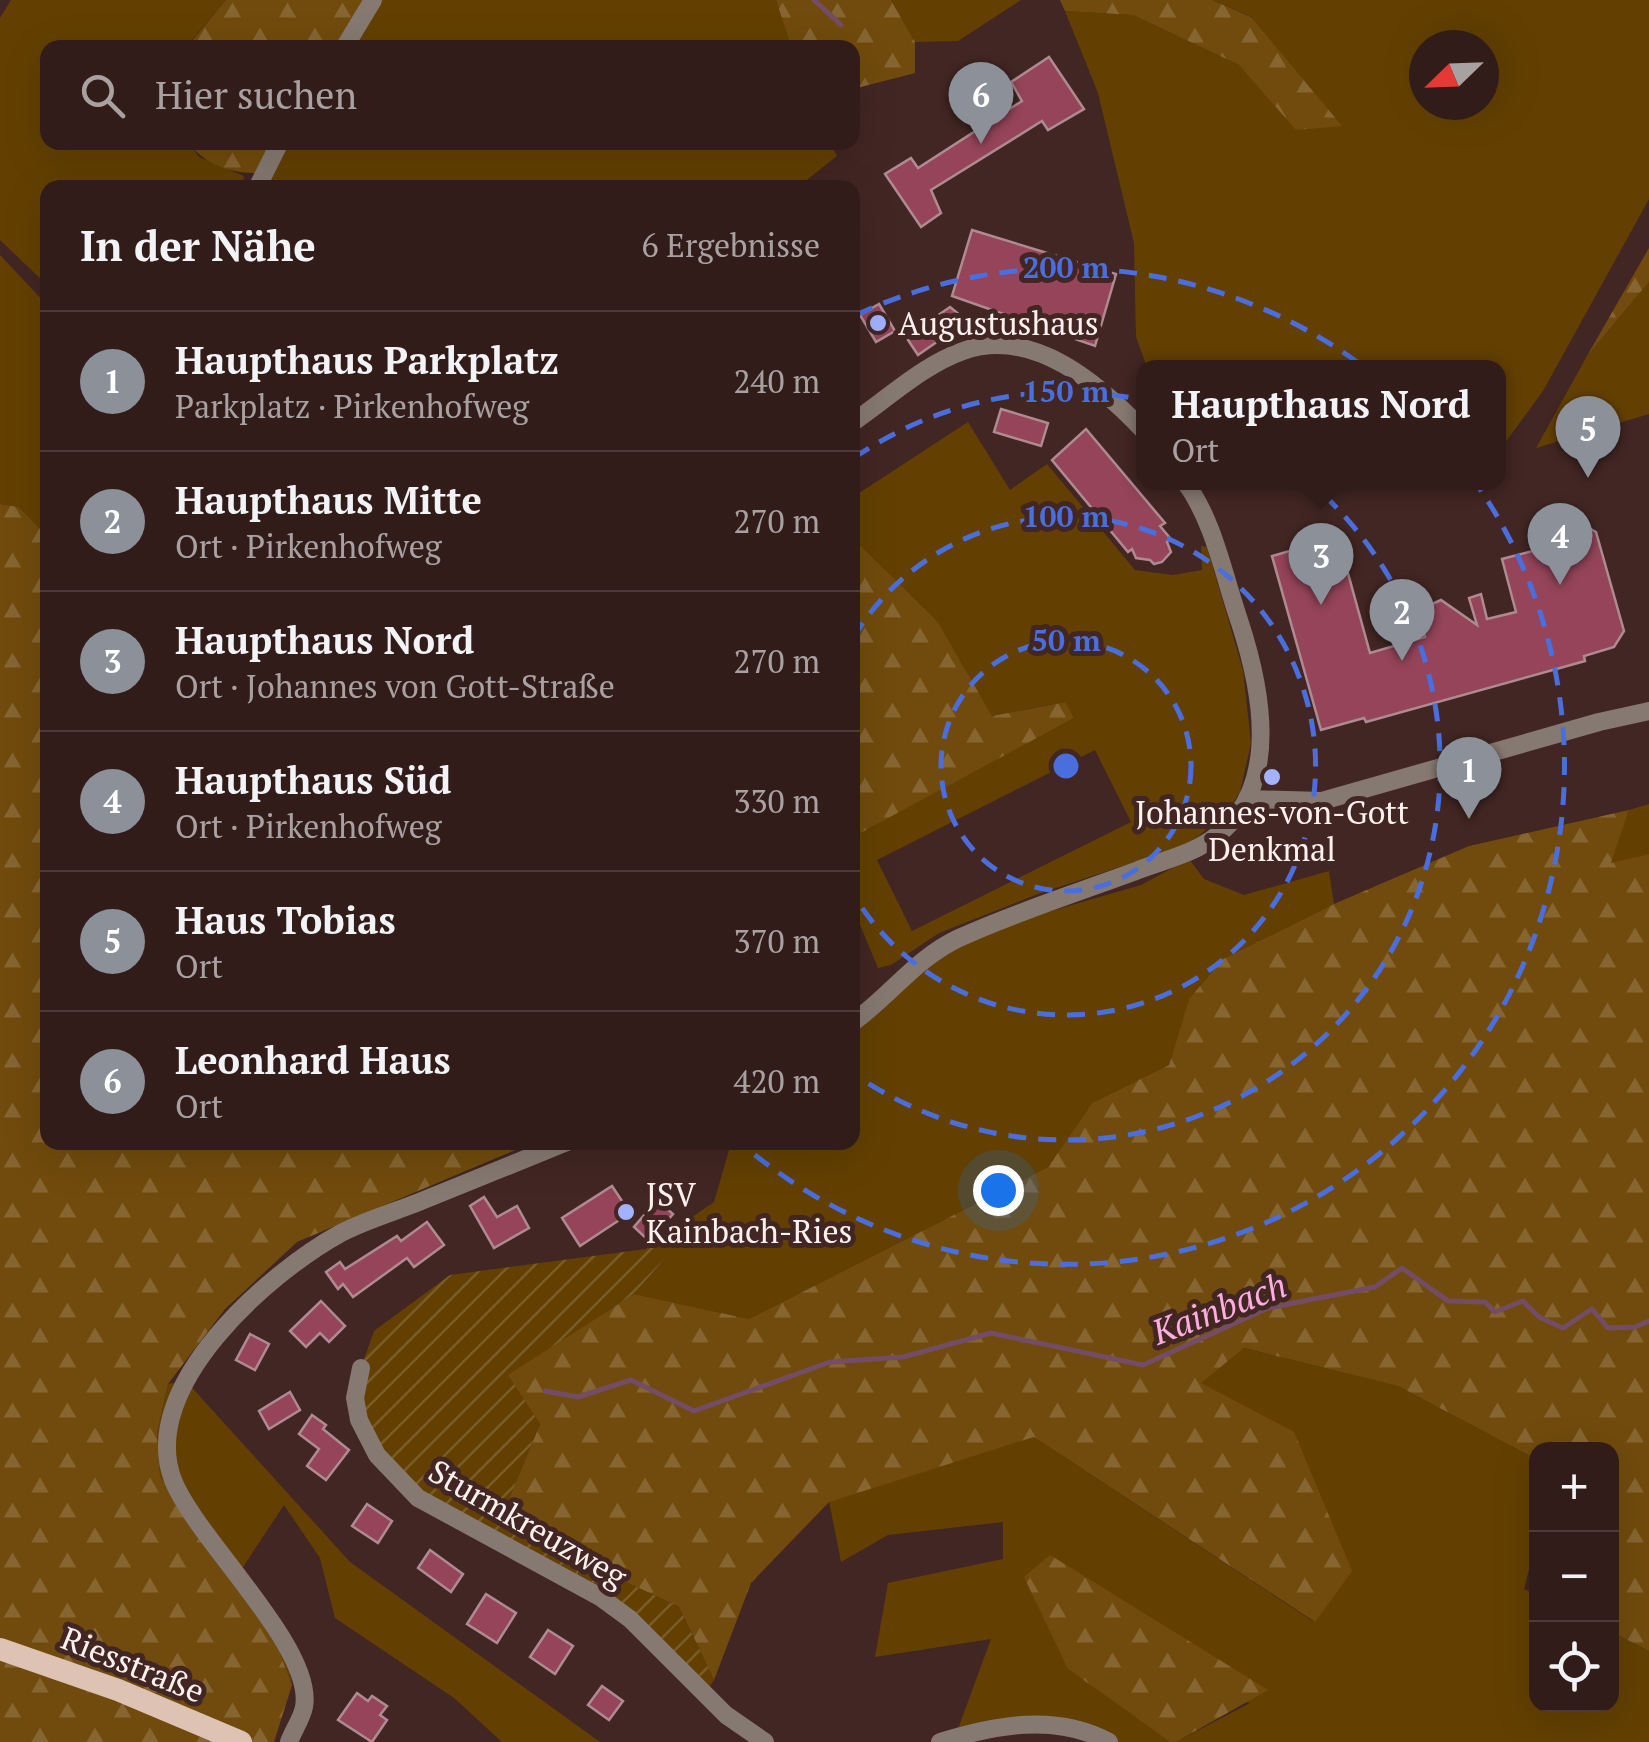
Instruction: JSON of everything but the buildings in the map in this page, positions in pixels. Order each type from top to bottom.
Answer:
[{"type":"main road","name":"Riesstraße","points":[[0,1649],[118,1690],[241,1742]]},
{"type":"street","points":[[349,40],[373,0]]},
{"type":"street","points":[[261,180],[276,150]]},
{"type":"street","points":[[860,418],[928,369],[962,351],[990,344],[1023,348],[1067,366],[1096,386],[1136,424]]},
{"type":"street","points":[[860,1015],[914,966],[953,941],[1200,847],[1229,824],[1247,799],[1264,738],[1258,692],[1248,647],[1207,524],[1191,490]]},
{"type":"street","points":[[1247,799],[1322,800],[1649,711]]},
{"type":"street","points":[[289,1742],[304,1707],[302,1686],[286,1642],[202,1529],[172,1477],[167,1445],[170,1416],[183,1385],[200,1356],[260,1293],[298,1260],[343,1232],[548,1150]]},
{"type":"street","name":"Sturmkreuzweg","points":[[362,1368],[355,1398],[359,1420],[377,1455],[418,1498],[600,1597],[630,1619],[726,1715],[764,1742]]},
{"type":"street","points":[[940,1742],[1032,1723],[1087,1731],[1109,1742]]},
{"type":"shaded area","points":[[11,0],[226,0],[192,40],[40,40],[40,150],[194,150],[199,157],[244,176],[243,180],[40,180],[40,278],[0,240],[0,18]]},
{"type":"shaded area","points":[[379,0],[776,0],[789,40],[355,40]]},
{"type":"shaded area","points":[[891,0],[1021,0],[958,41],[915,42]]},
{"type":"shaded area","points":[[1212,0],[1649,0],[1649,199],[1543,391],[1506,441],[1506,360],[1144,360],[1136,337],[1134,243],[1098,93],[1065,11],[1133,15],[1239,65],[1297,130],[1252,17]]},
{"type":"shaded area","points":[[284,150],[834,150],[837,156],[807,180],[270,180]]},
{"type":"shaded area","points":[[0,255],[40,298],[40,529],[19,507],[0,504]]},
{"type":"shaded area","points":[[1649,282],[1649,414],[1536,448],[1587,356]]},
{"type":"shaded area","points":[[968,422],[1010,490],[1047,464],[1135,570],[1173,575],[1202,570],[1201,546],[1207,547],[1243,670],[1251,743],[1240,792],[1228,811],[1189,844],[1038,894],[939,933],[891,965],[878,968],[860,925],[860,833],[1074,718],[1064,702],[992,716],[938,622],[860,545],[860,492]],"holes":[[[1095,750],[1131,822],[912,931],[877,860]]]},
{"type":"shaded area","points":[[1649,804],[1649,854],[1610,864],[1629,810]]},
{"type":"shaded area","points":[[1189,859],[1204,879],[1244,895],[1329,871],[1334,904],[1223,959],[1189,999],[1169,1065],[1092,1103],[1048,1167],[749,1319],[634,1294],[714,1202],[729,1150],[860,1150],[860,1026],[918,971],[959,946],[1034,916],[1141,885]]},
{"type":"shaded area","points":[[714,1202],[634,1294],[508,1375],[540,1424],[504,1511],[522,1533],[679,1607],[714,1680],[704,1694],[630,1619],[418,1498],[359,1420],[361,1368],[374,1331],[450,1275],[646,1249]]},
{"type":"shaded area","points":[[1243,1348],[1398,1386],[1529,1455],[1529,1569],[1524,1589],[1529,1592],[1529,1712],[1619,1712],[1619,1636],[1649,1651],[1649,1742],[1176,1742],[1250,1703],[1068,1669],[1170,1742],[1109,1742],[1059,1724],[955,1737],[991,1639],[875,1657],[888,1583],[1003,1559],[1003,1522],[888,1535],[841,1562],[829,1501],[1034,1437],[1314,1622],[1200,1383]]},
{"type":"shaded area","points":[[186,1381],[350,1562],[600,1742],[502,1742],[454,1698],[335,1618],[320,1558],[284,1505],[243,1567],[286,1642],[292,1685],[276,1646],[160,1476],[157,1433],[168,1384]]},
{"type":"green space","points":[[226,0],[379,0],[354,40],[193,40]]},
{"type":"green space","points":[[776,0],[891,0],[915,42],[915,73],[860,87],[860,40],[789,40]]},
{"type":"green space","points":[[1060,0],[1212,0],[1251,17],[1342,126],[1296,130],[1239,65],[1133,15],[1065,11]]},
{"type":"green space","points":[[282,150],[267,172],[256,173],[214,164],[196,151]]},
{"type":"green space","points":[[1649,248],[1649,282],[1587,356]]},
{"type":"green space","points":[[0,504],[19,507],[40,529],[40,1150],[515,1150],[297,1242],[225,1309],[168,1384],[157,1433],[160,1476],[277,1646],[292,1685],[274,1742],[0,1742]]},
{"type":"green space","points":[[860,545],[938,622],[992,716],[1065,702],[1074,718],[860,833]]},
{"type":"green space","points":[[1629,810],[1611,863],[1649,854],[1649,1651],[1619,1636],[1619,1442],[1529,1442],[1529,1455],[1398,1386],[1244,1348],[1201,1383],[1294,1432],[1352,1571],[1315,1622],[1034,1437],[829,1502],[751,1583],[714,1680],[679,1607],[522,1533],[504,1511],[540,1424],[507,1375],[634,1294],[749,1319],[1048,1167],[1092,1103],[1169,1065],[1189,999],[1223,959],[1334,904],[1469,846]]},
{"type":"green space","points":[[1050,1555],[1268,1690],[1170,1742],[1068,1669],[1024,1577]]},
{"type":"waterway","points":[[814,0],[841,25]]},
{"type":"waterway","name":"Kainbach","points":[[545,1391],[578,1397],[631,1380],[694,1411],[830,1362],[903,1357],[991,1333],[1143,1365],[1268,1308],[1375,1287],[1402,1268],[1448,1301],[1485,1302],[1495,1312],[1523,1301],[1539,1317],[1563,1328],[1592,1309],[1608,1328],[1635,1327],[1649,1321]]},
{"type":"place","name":"Leonhard Haus","points":[[981,144]]},
{"type":"place","name":"Augustushaus","points":[[878,323]]},
{"type":"place","name":"Haus Tobias","points":[[1588,478]]},
{"type":"place","name":"Haupthaus Süd","points":[[1560,585]]},
{"type":"place","name":"Haupthaus Nord","points":[[1321,605]]},
{"type":"place","name":"Haupthaus Mitte","points":[[1402,661]]},
{"type":"place","name":"Johannes-von-Gott Denkmal","points":[[1272,777]]},
{"type":"place","name":"Haupthaus Parkplatz","points":[[1469,819]]},
{"type":"place","name":"JSV Kainbach-Ries","points":[[626,1212]]}]
